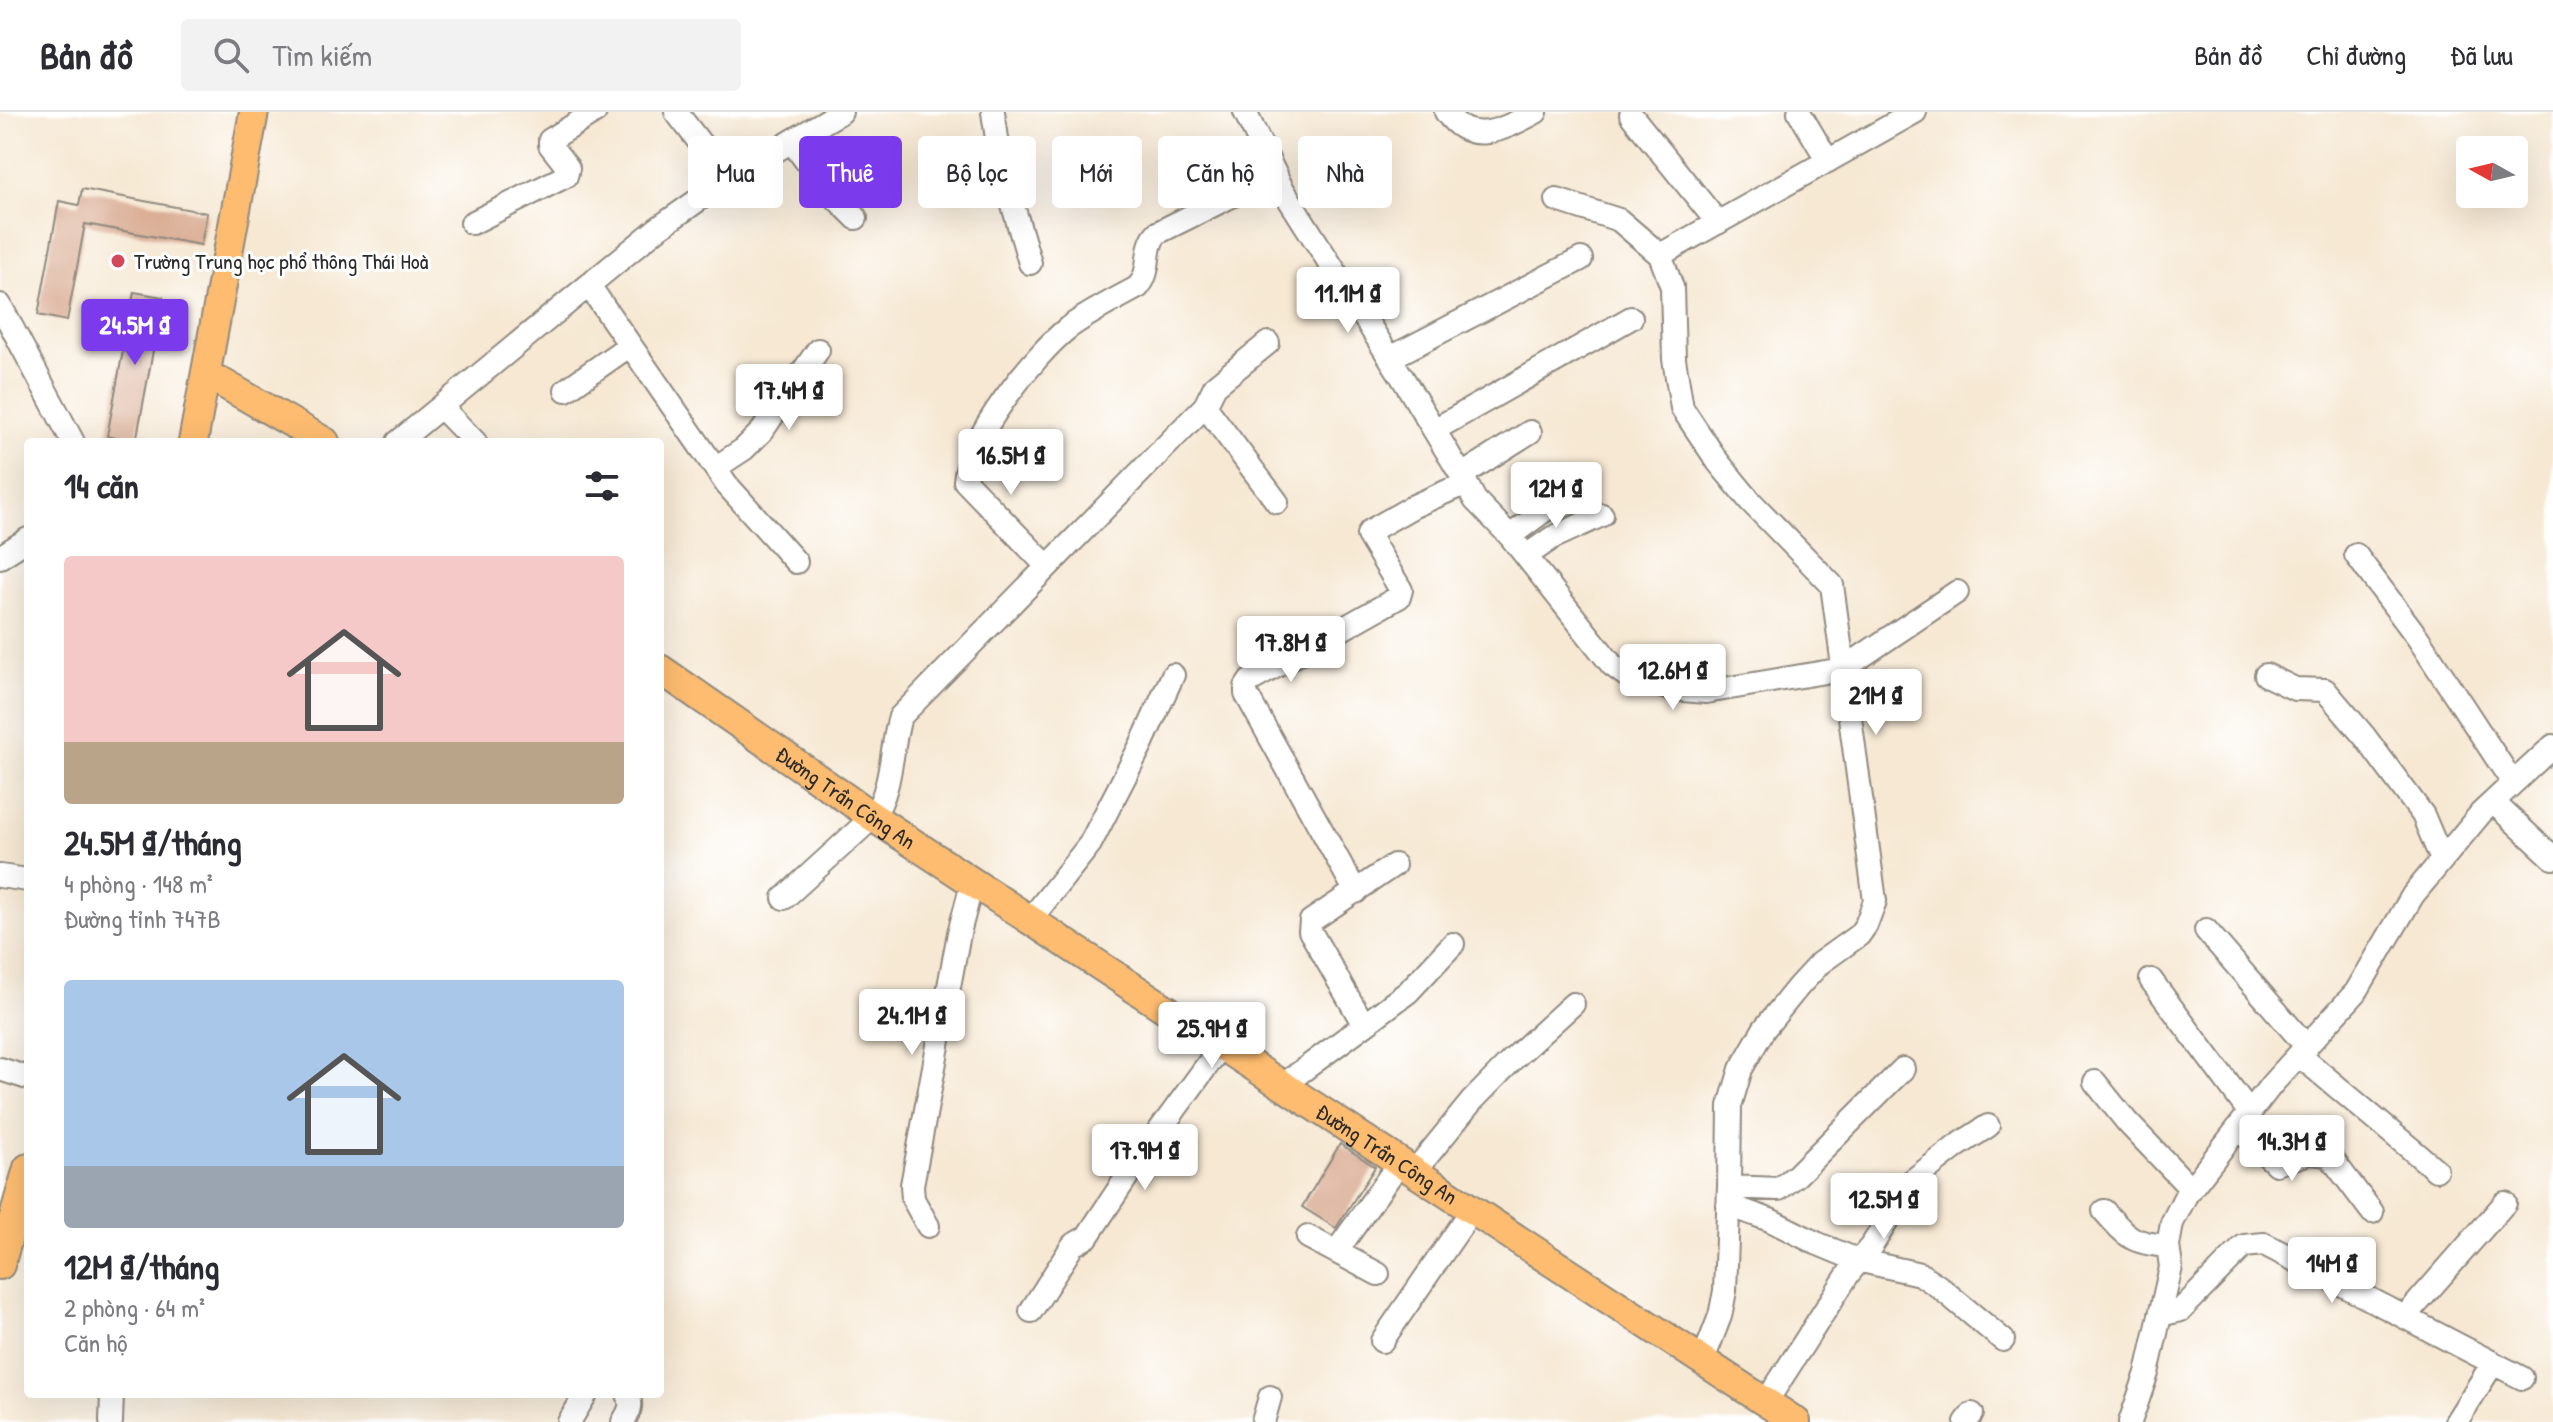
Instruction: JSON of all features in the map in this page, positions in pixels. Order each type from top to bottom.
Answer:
[{"type":"main road","points":[[194,438],[254,112]]},
{"type":"main road","points":[[206,376],[318,438]]},
{"type":"main road","name":"Đường Trần Công An","points":[[664,672],[873,817],[1796,1422]]},
{"type":"main road","points":[[0,1265],[24,1182]]},
{"type":"street","points":[[472,223],[566,176],[568,168],[550,145],[550,140],[595,112]]},
{"type":"street","points":[[676,112],[695,136]]},
{"type":"street","points":[[783,147],[841,112]]},
{"type":"street","points":[[993,112],[1001,165],[1030,263]]},
{"type":"street","points":[[1245,112],[1257,136]]},
{"type":"street","points":[[1446,112],[1453,123],[1467,132],[1481,134],[1536,112]]},
{"type":"street","points":[[1799,112],[1828,161]]},
{"type":"street","points":[[1660,255],[1915,112]]},
{"type":"street","points":[[1631,115],[1718,223]]},
{"type":"street","points":[[792,142],[826,188],[856,218]]},
{"type":"street","points":[[1282,184],[1487,514],[1510,536],[1612,665],[1627,676],[1671,689],[1706,692],[1843,669],[1957,592]]},
{"type":"street","points":[[1557,200],[1619,220],[1660,255],[1672,287],[1674,359],[1682,408],[1718,462],[1750,501],[1832,585],[1875,901],[1859,935],[1820,963],[1798,987],[1764,1029],[1741,1069],[1730,1106],[1725,1291],[1720,1316],[1703,1360]]},
{"type":"street","points":[[403,438],[657,229],[688,207]]},
{"type":"street","points":[[1047,566],[965,481],[986,425],[1028,370],[1067,329],[1145,280],[1152,237],[1209,208]]},
{"type":"street","points":[[1390,358],[1581,259]]},
{"type":"street","points":[[590,287],[727,485],[796,562]]},
{"type":"street","points":[[0,305],[71,438]]},
{"type":"street","points":[[1434,430],[1631,318]]},
{"type":"street","points":[[784,898],[873,817],[882,803],[900,717],[1205,406],[1215,386],[1268,343]]},
{"type":"street","points":[[566,390],[630,345]]},
{"type":"street","points":[[715,468],[744,449],[762,431],[818,350]]},
{"type":"street","points":[[1205,406],[1277,502]]},
{"type":"street","points":[[441,407],[471,438]]},
{"type":"street","points":[[1356,892],[1246,694],[1246,687],[1250,681],[1399,597],[1401,590],[1368,535],[1370,531],[1464,479],[1530,432]]},
{"type":"street","points":[[1510,536],[1580,489]]},
{"type":"street","points":[[1526,556],[1552,538],[1602,515]]},
{"type":"street","points":[[0,557],[24,542]]},
{"type":"street","points":[[2356,555],[2418,638],[2513,783]]},
{"type":"street","points":[[1030,920],[1090,844],[1173,675]]},
{"type":"street","points":[[2266,675],[2295,689],[2325,690],[2365,737],[2423,815],[2442,860]]},
{"type":"street","points":[[2130,1422],[2147,1373],[2171,1267],[2168,1246],[2172,1223],[2191,1189],[2244,1121],[2356,992],[2413,895],[2493,802],[2553,746]]},
{"type":"street","points":[[2493,802],[2553,858]]},
{"type":"street","points":[[1364,1025],[1309,926],[1311,921],[1394,865]]},
{"type":"street","points":[[0,876],[24,879]]},
{"type":"street","points":[[928,1226],[913,1199],[912,1185],[959,933],[973,880]]},
{"type":"street","points":[[2206,930],[2303,1051],[2436,1170]]},
{"type":"street","points":[[1283,1085],[1408,992],[1453,944]]},
{"type":"street","points":[[2151,980],[2276,1164],[2309,1153],[2329,1155],[2372,1212]]},
{"type":"street","points":[[1336,1252],[1407,1167],[1513,1059],[1573,1004]]},
{"type":"street","points":[[1031,1311],[1073,1245],[1087,1237],[1138,1160],[1222,1045]]},
{"type":"street","points":[[0,1069],[24,1077]]},
{"type":"street","points":[[1729,1196],[1779,1189],[1797,1175],[1903,1069]]},
{"type":"street","points":[[2095,1082],[2127,1122],[2191,1189]]},
{"type":"street","points":[[1766,1402],[1912,1181],[1988,1126]]},
{"type":"street","points":[[1729,1196],[1770,1220],[1857,1260],[1920,1274],[2003,1340]]},
{"type":"street","points":[[2405,1317],[2505,1203]]},
{"type":"street","points":[[1382,1341],[1472,1210]]},
{"type":"street","points":[[2104,1211],[2127,1237],[2144,1244],[2168,1246]]},
{"type":"street","points":[[1308,1237],[1378,1274]]},
{"type":"street","points":[[2160,1315],[2181,1310],[2244,1246],[2264,1244],[2522,1378]]},
{"type":"street","points":[[2456,1422],[2493,1363]]},
{"type":"street","points":[[1263,1422],[1270,1397]]},
{"type":"street","points":[[111,1422],[112,1398]]},
{"type":"street","points":[[569,1422],[584,1398]]},
{"type":"street","points":[[623,1422],[630,1410],[630,1398]]},
{"type":"building","points":[[82,189],[207,213],[201,245],[85,224],[67,321],[38,315],[59,201],[79,205]]},
{"type":"building","points":[[134,292],[163,297],[137,438],[107,436]]},
{"type":"building","points":[[1340,1144],[1375,1167],[1336,1228],[1302,1207]]},
{"type":"place","name":"Trường Trung học phổ thông Thái Hoà","points":[[118,261]]}]
